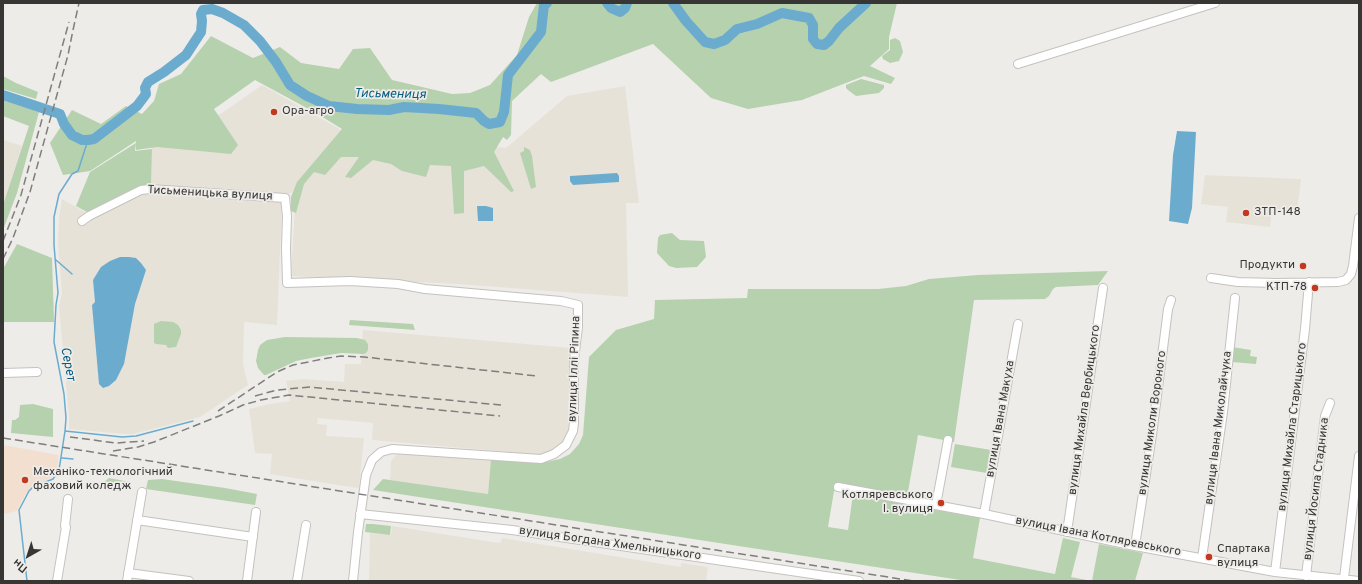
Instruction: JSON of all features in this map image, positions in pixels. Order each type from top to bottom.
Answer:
[{"type":"street","points":[[1018,64],[1215,3]]},
{"type":"street","name":"Тисьменицька вулиця","points":[[82,221],[141,190],[150,189],[285,198],[287,216],[287,283]]},
{"type":"street","points":[[1210,278],[1238,282],[1277,283],[1338,282],[1346,280],[1356,266],[1359,218]]},
{"type":"street","name":"вулиця Іллі Ріпина","points":[[287,283],[350,281],[398,284],[424,289],[561,301],[578,305],[578,327],[574,360],[574,422],[566,445],[554,454],[541,459],[392,449],[385,450],[377,454],[368,467],[360,514],[353,581]]},
{"type":"street","name":"вулиця Михайла Старицького","points":[[1274,572],[1305,329],[1309,282]]},
{"type":"street","name":"вулиця Михайла Вербицького","points":[[1067,532],[1103,288]]},
{"type":"street","name":"вулиця Івана Миколайчука","points":[[1202,558],[1223,412],[1235,298]]},
{"type":"street","name":"вулиця Миколи Вороного","points":[[1135,546],[1152,435],[1168,309],[1171,300]]},
{"type":"street","name":"вулиця Івана Макуха","points":[[984,514],[1018,324]]},
{"type":"street","points":[[3,373],[37,372]]},
{"type":"street","name":"вулиця Йосипа Стадника","points":[[1306,576],[1325,416],[1330,403]]},
{"type":"street","points":[[936,505],[948,440]]},
{"type":"street","points":[[1344,578],[1359,456]]},
{"type":"street","name":"вулиця Івана Котляревського","points":[[838,487],[984,514],[1135,546],[1274,572],[1306,576],[1344,578],[1359,581]]},
{"type":"street","points":[[142,492],[128,577],[189,581]]},
{"type":"street","points":[[57,581],[66,527],[64,526],[68,499]]},
{"type":"street","points":[[247,581],[256,512]]},
{"type":"street","name":"вулиця Богдана Хмельницького","points":[[360,514],[512,530],[860,581]]},
{"type":"street","points":[[137,520],[253,537]]},
{"type":"street","points":[[297,581],[306,525]]},
{"type":"shaded area","points":[[262,85],[343,131],[506,148],[567,96],[625,86],[639,203],[626,203],[628,297],[458,284],[291,276],[296,189],[289,194],[281,196],[151,186],[152,146],[222,113]]},
{"type":"shaded area","points":[[3,140],[22,146],[3,205]]},
{"type":"shaded area","points":[[1205,175],[1301,179],[1297,212],[1272,209],[1270,227],[1226,222],[1228,207],[1201,204]]},
{"type":"shaded area","points":[[136,193],[282,202],[277,325],[244,322],[243,364],[248,385],[200,417],[133,434],[69,429],[59,306],[62,293],[58,243],[59,218],[62,199],[92,216]]},
{"type":"shaded area","points":[[363,330],[572,348],[569,428],[565,438],[559,446],[543,455],[372,440],[373,423],[318,418],[317,424],[327,425],[326,436],[364,438],[359,487],[357,488],[270,474],[272,454],[255,453],[249,409],[290,401],[286,381],[303,379],[344,382],[345,364],[361,364]]},
{"type":"shaded area","name":"Механіко-технологічний фаховий коледж","points":[[3,445],[59,455],[57,468],[51,478],[32,486],[22,500],[17,511],[3,514]]},
{"type":"shaded area","points":[[397,454],[491,459],[488,494],[390,480],[391,461]]},
{"type":"shaded area","points":[[392,526],[499,543],[501,542],[502,538],[681,567],[681,563],[708,567],[706,581],[369,581],[370,533],[391,535]]},
{"type":"green space","points":[[537,3],[897,3],[889,37],[889,49],[870,66],[895,78],[891,84],[864,76],[802,100],[748,109],[711,98],[653,44],[551,82],[541,74],[512,101],[511,135],[507,140],[503,137],[494,152],[514,191],[511,192],[484,166],[464,171],[464,213],[454,214],[451,166],[430,165],[426,177],[402,171],[391,164],[373,160],[351,178],[345,177],[359,157],[341,157],[325,175],[314,172],[304,184],[296,213],[291,211],[291,197],[297,182],[342,129],[255,80],[214,109],[238,145],[231,154],[157,147],[136,150],[136,141],[90,171],[63,175],[50,143],[72,110],[101,124],[126,106],[142,114],[154,101],[159,84],[181,74],[211,36],[253,58],[280,47],[301,63],[339,69],[353,49],[370,48],[392,80],[452,94],[470,93],[490,85],[517,55],[529,17]]},
{"type":"green space","points":[[895,38],[900,41],[903,52],[899,61],[890,63],[883,59],[882,56],[890,50],[890,40]]},
{"type":"green space","points":[[3,76],[38,92],[36,99],[3,89]]},
{"type":"green space","points":[[861,79],[884,85],[884,88],[879,93],[856,96],[846,88],[846,85]]},
{"type":"green space","points":[[3,100],[39,112],[17,193],[3,230],[3,205],[29,126],[3,116]]},
{"type":"green space","points":[[136,143],[135,151],[152,149],[151,186],[138,187],[89,213],[76,206],[90,172]]},
{"type":"green space","points":[[524,147],[530,150],[532,156],[536,187],[531,189],[520,153],[524,151]]},
{"type":"green space","points":[[672,233],[680,240],[704,241],[706,257],[697,267],[676,268],[669,266],[657,253],[658,238],[660,235]]},
{"type":"green space","points":[[17,244],[52,258],[54,322],[3,322],[3,269]]},
{"type":"green space","points":[[1108,271],[1098,285],[1056,287],[1045,299],[974,300],[954,442],[918,435],[906,503],[980,518],[973,558],[1055,574],[1063,538],[1080,542],[1071,577],[1092,581],[967,581],[373,490],[383,479],[488,494],[491,459],[546,462],[560,459],[570,454],[579,444],[583,435],[589,357],[616,330],[654,319],[655,300],[747,298],[748,289],[878,289],[906,286],[929,279],[978,275]],"holes":[[[834,491],[853,494],[848,530],[828,527]]]},
{"type":"green space","points":[[350,320],[413,324],[415,330],[349,325]]},
{"type":"green space","points":[[161,321],[173,322],[178,325],[181,330],[176,347],[168,348],[166,345],[154,343],[154,324]]},
{"type":"green space","points":[[285,337],[357,338],[365,340],[368,344],[368,349],[364,354],[341,353],[296,361],[264,375],[258,368],[256,361],[260,345],[267,340]]},
{"type":"green space","points":[[1232,347],[1251,350],[1250,356],[1257,357],[1256,364],[1232,362]]},
{"type":"green space","points":[[33,404],[53,409],[53,437],[11,433],[12,420],[19,417],[20,405]]},
{"type":"green space","points":[[955,444],[991,450],[987,473],[951,467]]},
{"type":"green space","points":[[109,478],[130,482],[129,490],[104,485],[104,482]]},
{"type":"green space","points":[[162,479],[257,494],[255,505],[146,489],[148,480]]},
{"type":"green space","points":[[366,524],[391,526],[390,535],[365,532]]},
{"type":"green space","points":[[1099,544],[1143,553],[1135,581],[1092,581]]},
{"type":"water","points":[[1177,131],[1196,132],[1192,208],[1188,224],[1169,221],[1173,155]]},
{"type":"water","points":[[617,173],[619,176],[619,182],[573,185],[570,181],[570,176]]},
{"type":"water","points":[[477,206],[493,208],[493,221],[478,221]]},
{"type":"water","points":[[120,257],[136,258],[146,270],[135,304],[124,364],[116,380],[109,386],[103,388],[99,384],[92,305],[95,302],[93,280],[101,267]]},
{"type":"waterway","name":"Тисьмениця","points":[[3,95],[60,114],[64,124],[72,135],[82,140],[94,139],[137,106],[146,94],[145,88],[148,82],[186,55],[201,32],[201,14],[203,10],[212,9],[223,13],[244,25],[260,41],[276,62],[290,85],[307,96],[329,106],[389,110],[404,107],[476,113],[489,124],[500,122],[504,112],[508,75],[541,32],[544,5],[547,3]]},
{"type":"waterway","name":"Тисьмениця","points":[[607,3],[611,8],[620,12],[625,8],[627,3]]},
{"type":"waterway","name":"Тисьмениця","points":[[673,3],[686,21],[705,42],[714,44],[725,40],[737,29],[757,24],[782,13],[809,18],[813,25],[813,39],[817,44],[824,45],[839,28],[866,3]]},
{"type":"waterway","name":"Серет","points":[[27,581],[19,510],[29,491],[33,487],[53,479],[59,470],[66,418],[64,394],[54,342],[58,293],[54,245],[54,217],[59,194],[72,174],[78,171],[88,140]]},
{"type":"waterway","points":[[56,260],[72,274]]},
{"type":"waterway","points":[[65,431],[122,437],[136,436],[193,421]]},
{"type":"waterway","points":[[62,458],[73,459]]},
{"type":"railway","points":[[3,259],[13,238],[30,192],[68,55],[79,3]]},
{"type":"railway","points":[[3,241],[21,195],[69,22]]},
{"type":"railway","points":[[218,411],[277,372],[293,365],[341,356],[364,357],[537,376]]},
{"type":"railway","points":[[255,396],[277,390],[310,387],[501,405]]},
{"type":"railway","points":[[113,451],[138,447],[154,442],[243,405],[289,395],[500,416]]},
{"type":"railway","points":[[70,437],[116,443],[144,441]]},
{"type":"railway","points":[[3,438],[913,581]]},
{"type":"place","name":"Ора-агро","points":[[274,112]]},
{"type":"place","name":"ЗТП-148","points":[[1246,213]]},
{"type":"place","name":"Продукти","points":[[1303,266]]},
{"type":"place","name":"КТП-78","points":[[1315,288]]},
{"type":"place","name":"Механіко-технологічний фаховий коледж","points":[[25,480]]},
{"type":"place","name":"Котляревського І. вулиця","points":[[941,503]]},
{"type":"place","name":"Спартака вулиця","points":[[1209,557]]}]
